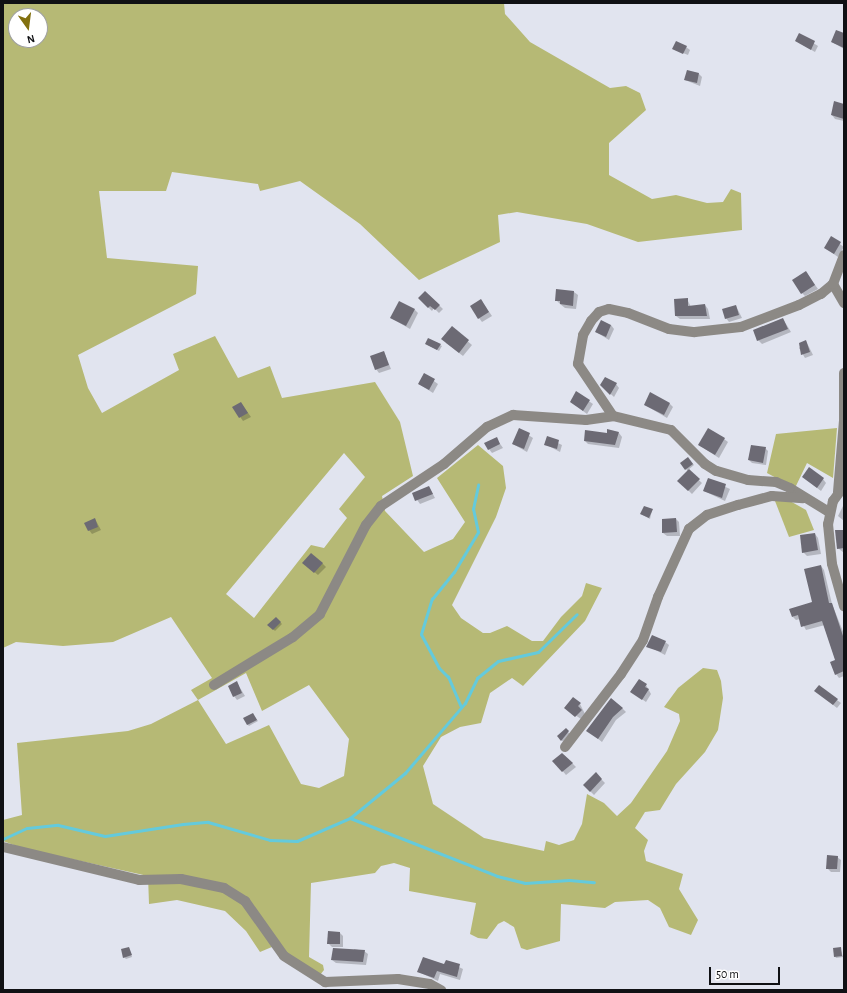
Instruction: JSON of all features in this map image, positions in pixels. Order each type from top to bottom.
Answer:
[{"type":"street","points":[[613,416],[578,364],[583,335],[591,320],[600,312],[609,309],[628,313],[669,329],[695,332],[741,327],[799,305],[833,284],[844,255]]},
{"type":"street","points":[[833,284],[844,302]]},
{"type":"street","points":[[844,374],[841,489],[829,512],[830,551],[844,606]]},
{"type":"street","points":[[214,685],[293,637],[320,614],[366,525],[381,506],[444,464],[487,428],[513,415],[586,420],[613,416],[670,430],[716,471],[748,480],[776,482],[790,488],[829,512]]},
{"type":"street","points":[[565,748],[621,674],[643,640],[661,590],[689,529],[708,515],[738,505],[772,496],[805,498]]},
{"type":"street","points":[[3,847],[139,880],[181,879],[224,888],[245,901],[284,956],[325,982],[398,979],[430,984],[441,990]]},
{"type":"green space","points":[[3,3],[504,3],[505,14],[530,42],[610,88],[626,86],[640,93],[646,110],[609,143],[609,175],[652,199],[676,195],[707,203],[723,202],[731,189],[741,193],[742,230],[638,242],[587,224],[517,212],[498,215],[500,242],[419,280],[360,224],[300,181],[260,191],[258,184],[172,172],[166,191],[99,191],[107,258],[198,266],[196,294],[78,355],[88,388],[102,413],[179,370],[173,354],[215,336],[238,378],[270,366],[282,398],[375,382],[400,422],[413,476],[382,496],[385,511],[424,552],[453,539],[465,522],[437,478],[478,445],[503,466],[506,488],[496,517],[452,605],[461,618],[483,633],[490,633],[507,626],[532,641],[543,641],[561,617],[582,596],[586,583],[602,588],[585,621],[523,686],[512,678],[490,693],[481,723],[460,727],[441,737],[423,766],[433,804],[484,838],[544,851],[546,841],[559,845],[574,840],[582,824],[587,794],[604,803],[617,816],[631,803],[667,751],[680,721],[679,714],[664,707],[678,688],[703,668],[717,670],[721,681],[723,698],[718,730],[705,752],[676,784],[660,810],[645,812],[635,828],[648,840],[644,851],[646,861],[683,874],[679,889],[698,920],[691,935],[669,927],[660,908],[648,900],[615,902],[605,908],[561,904],[560,941],[527,950],[521,948],[514,927],[504,921],[498,924],[487,939],[478,938],[470,934],[476,903],[409,891],[410,868],[394,863],[381,866],[375,873],[311,883],[309,957],[323,965],[324,970],[320,975],[295,961],[279,944],[260,952],[246,931],[225,911],[177,900],[149,904],[148,876],[22,848],[3,841],[3,820],[22,815],[17,743],[128,731],[151,724],[198,700],[191,690],[212,678],[171,617],[113,642],[63,646],[16,642],[3,648]],"holes":[[[344,453],[365,477],[339,509],[347,518],[324,548],[311,545],[254,618],[226,594]],[[246,673],[262,711],[309,685],[349,739],[344,776],[319,788],[301,784],[269,725],[226,744],[198,700]]]},
{"type":"green space","points":[[837,428],[833,478],[807,463],[795,488],[767,473],[776,434]]},
{"type":"green space","points":[[775,501],[790,501],[806,510],[814,530],[789,537]]},
{"type":"building","points":[[836,30],[844,33],[844,48],[831,42]]},
{"type":"building","points":[[799,33],[815,41],[811,50],[795,41]]},
{"type":"building","points":[[676,41],[687,46],[683,54],[672,49]]},
{"type":"building","points":[[687,70],[699,73],[697,83],[684,80]]},
{"type":"building","points":[[834,101],[844,104],[844,119],[831,115]]},
{"type":"building","points":[[831,236],[841,242],[834,254],[824,248]]},
{"type":"building","points":[[806,271],[815,285],[801,294],[792,280]]},
{"type":"building","points":[[556,289],[574,291],[573,306],[560,304],[560,301],[555,301]]},
{"type":"building","points":[[425,291],[440,305],[435,310],[430,306],[428,308],[418,298]]},
{"type":"building","points":[[688,298],[688,306],[705,304],[707,316],[675,316],[674,299]]},
{"type":"building","points":[[481,299],[489,312],[478,319],[470,306]]},
{"type":"building","points":[[399,301],[415,309],[406,326],[390,318]]},
{"type":"building","points":[[736,305],[739,315],[725,319],[722,309]]},
{"type":"building","points":[[783,318],[788,329],[757,341],[753,330]]},
{"type":"building","points":[[601,320],[611,325],[606,337],[595,332]]},
{"type":"building","points":[[452,326],[469,340],[459,353],[441,339]]},
{"type":"building","points":[[428,338],[441,344],[437,350],[425,344]]},
{"type":"building","points":[[806,340],[810,352],[801,355],[799,343]]},
{"type":"building","points":[[384,351],[389,365],[375,370],[370,356]]},
{"type":"building","points":[[424,373],[435,379],[429,390],[418,384]]},
{"type":"building","points":[[605,377],[617,383],[610,395],[600,385]]},
{"type":"building","points":[[576,391],[590,400],[583,411],[570,402]]},
{"type":"building","points":[[650,392],[670,403],[664,415],[644,405]]},
{"type":"building","points":[[241,402],[248,413],[239,418],[232,407]]},
{"type":"building","points":[[519,428],[530,433],[524,449],[512,444]]},
{"type":"building","points":[[708,428],[725,438],[715,455],[698,445]]},
{"type":"building","points":[[607,429],[619,432],[615,445],[584,441],[585,430],[607,433]]},
{"type":"building","points":[[547,436],[559,440],[557,449],[544,445]]},
{"type":"building","points":[[497,437],[500,444],[488,450],[484,443]]},
{"type":"building","points":[[751,445],[766,447],[763,463],[748,460]]},
{"type":"building","points":[[688,457],[693,464],[685,470],[680,463]]},
{"type":"building","points":[[809,467],[824,478],[817,488],[802,477]]},
{"type":"building","points":[[689,469],[700,479],[688,491],[677,481]]},
{"type":"building","points":[[708,478],[726,484],[722,498],[703,491]]},
{"type":"building","points":[[429,486],[433,494],[415,501],[412,493]]},
{"type":"building","points":[[644,506],[653,509],[649,518],[640,514]]},
{"type":"building","points":[[95,518],[98,527],[88,531],[84,523]]},
{"type":"building","points":[[676,518],[677,532],[662,533],[662,519]]},
{"type":"building","points":[[835,530],[844,530],[844,548],[837,549]]},
{"type":"building","points":[[815,533],[818,550],[802,553],[800,535]]},
{"type":"building","points":[[311,553],[323,563],[314,573],[302,563]]},
{"type":"building","points":[[821,565],[829,603],[832,603],[844,639],[844,671],[835,675],[830,662],[835,660],[822,621],[801,627],[798,615],[792,617],[789,609],[812,602],[804,569]]},
{"type":"building","points":[[276,617],[281,622],[273,630],[267,625]]},
{"type":"building","points":[[652,635],[666,641],[661,652],[646,647]]},
{"type":"building","points":[[639,679],[647,684],[645,687],[649,689],[642,700],[630,692]]},
{"type":"building","points":[[237,681],[242,693],[233,697],[228,686]]},
{"type":"building","points":[[819,685],[838,699],[833,705],[814,691]]},
{"type":"building","points":[[573,697],[581,703],[578,706],[582,710],[575,717],[564,708]]},
{"type":"building","points":[[611,698],[623,708],[613,717],[598,739],[586,731]]},
{"type":"building","points":[[253,713],[257,720],[247,725],[243,718]]},
{"type":"building","points":[[566,728],[569,731],[561,741],[557,736]]},
{"type":"building","points":[[562,753],[573,763],[562,772],[552,761]]},
{"type":"building","points":[[596,772],[602,779],[590,792],[583,785]]},
{"type":"building","points":[[827,855],[838,856],[837,869],[826,869]]},
{"type":"building","points":[[328,931],[340,932],[340,944],[327,944]]},
{"type":"building","points":[[129,947],[132,955],[123,958],[121,949]]},
{"type":"building","points":[[841,947],[842,956],[834,957],[833,948]]},
{"type":"building","points":[[333,948],[365,950],[363,962],[331,960]]},
{"type":"building","points":[[423,957],[444,964],[446,960],[460,964],[457,977],[437,971],[434,978],[417,972]]},
{"type":"waterway","points":[[461,707],[448,677],[439,668],[421,634],[432,599],[454,572],[478,532],[473,509],[478,485]]},
{"type":"waterway","points":[[3,839],[27,828],[58,825],[105,836],[183,824],[208,822],[270,840],[297,841],[350,818],[405,773],[465,703],[477,678],[498,661],[538,652],[577,614]]},
{"type":"waterway","points":[[350,818],[497,876],[525,883],[569,880],[594,882]]}]
